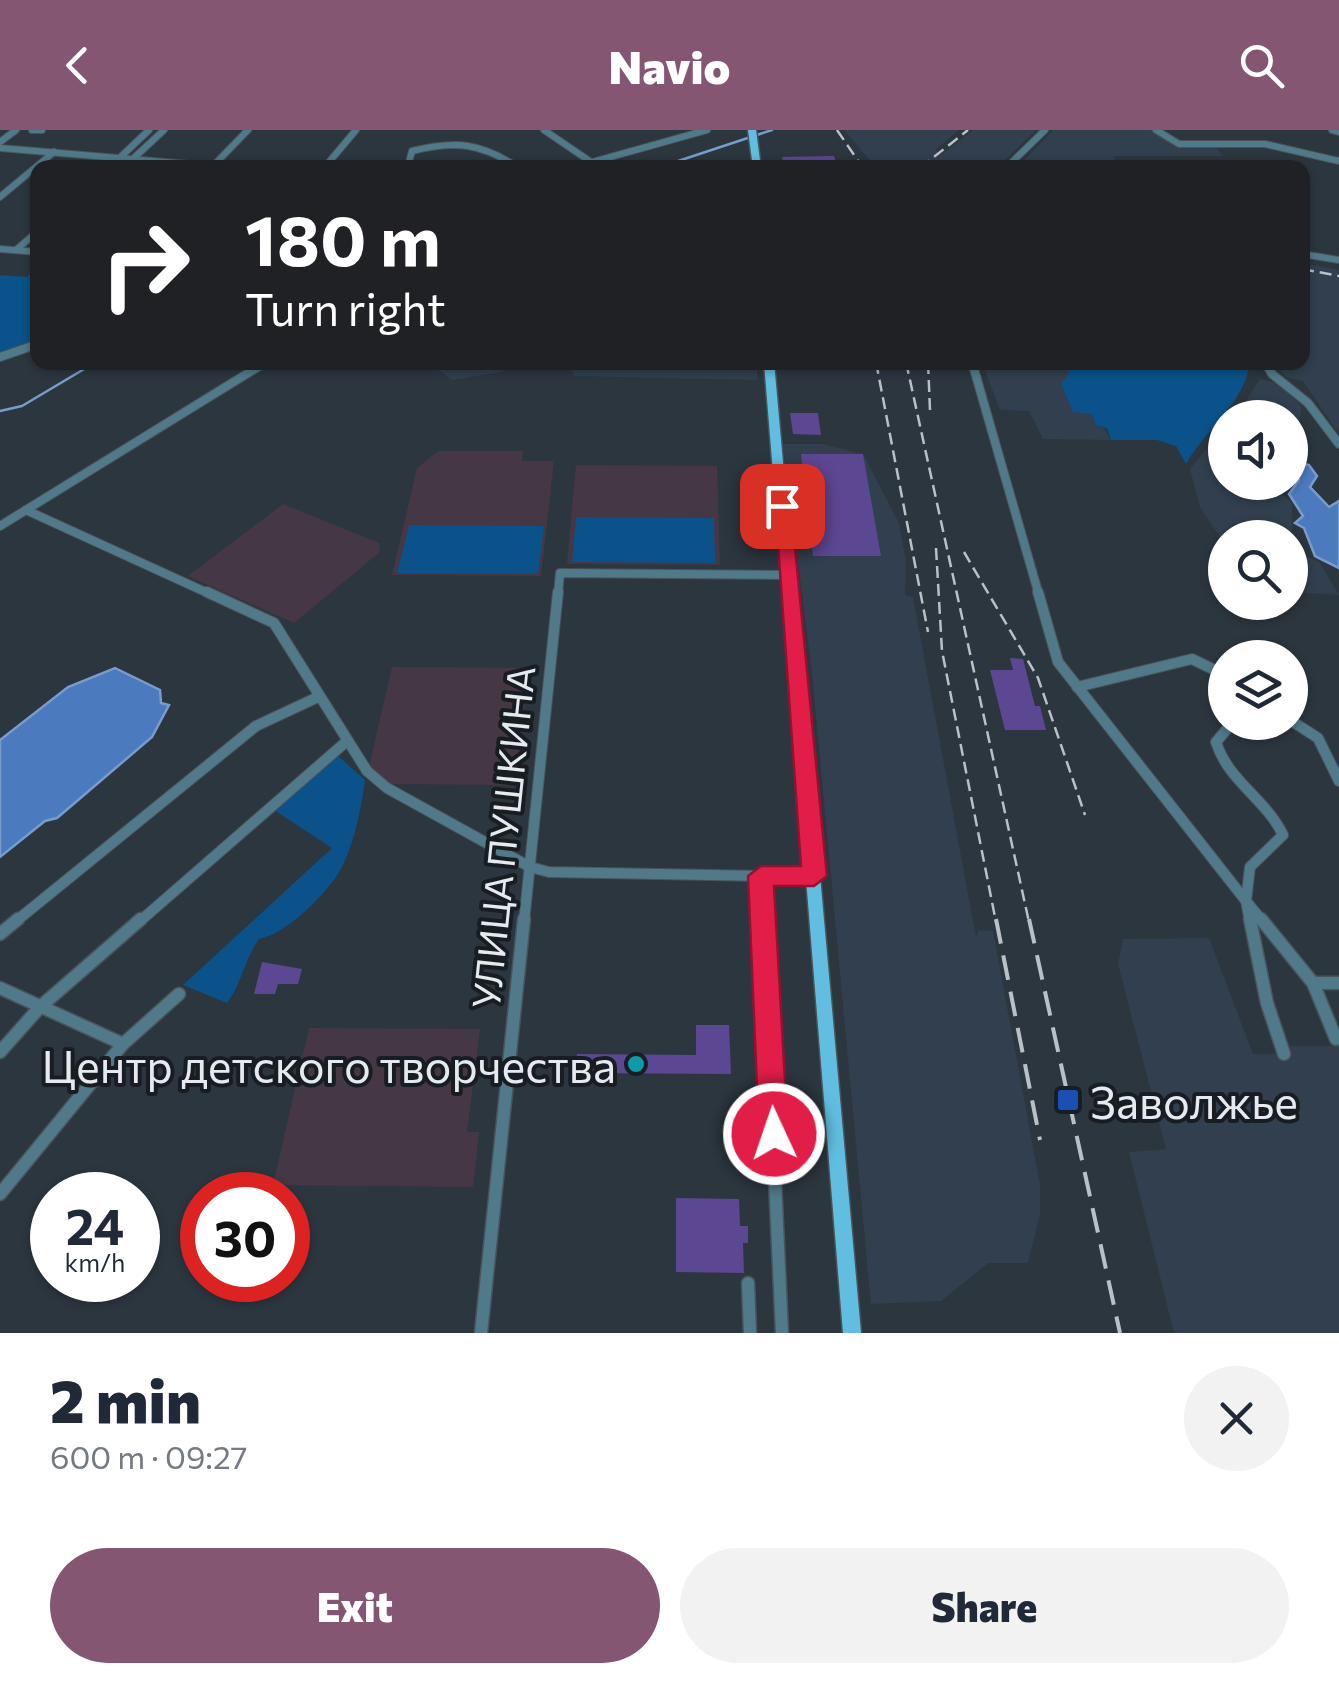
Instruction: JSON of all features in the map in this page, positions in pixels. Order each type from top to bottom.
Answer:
[{"type":"main road","points":[[752,130],[756,160]]},
{"type":"main road","points":[[770,370],[852,1333]]},
{"type":"street","points":[[0,145],[16,130]]},
{"type":"street","points":[[32,130],[42,130]]},
{"type":"street","points":[[120,158],[150,130]]},
{"type":"street","points":[[132,159],[164,130]]},
{"type":"street","points":[[218,160],[248,130]]},
{"type":"street","points":[[331,160],[356,130]]},
{"type":"street","points":[[544,130],[588,160]]},
{"type":"street","points":[[598,160],[707,130]]},
{"type":"street","points":[[1014,160],[1045,130]]},
{"type":"street","points":[[1156,130],[1179,144],[1265,144],[1339,161]]},
{"type":"street","points":[[1265,132],[1265,144]]},
{"type":"street","points":[[410,160],[412,151],[461,139],[483,143],[507,160]]},
{"type":"street","points":[[0,145],[143,160]]},
{"type":"street","points":[[45,160],[54,152]]},
{"type":"street","points":[[0,198],[30,172]]},
{"type":"street","points":[[0,185],[14,186]]},
{"type":"street","points":[[16,250],[30,238]]},
{"type":"street","points":[[0,248],[30,250]]},
{"type":"street","points":[[1310,255],[1339,260]]},
{"type":"street","points":[[0,357],[30,347]]},
{"type":"street","points":[[0,526],[253,370]]},
{"type":"street","points":[[974,370],[1058,662],[1313,982],[1336,1040]]},
{"type":"street","points":[[1270,370],[1308,403],[1339,444]]},
{"type":"street","points":[[26,510],[274,624],[285,635],[318,697],[367,770],[387,788],[530,867],[549,872],[814,876]]},
{"type":"street","name":"УЛИЦА ПУШКИНА","points":[[481,1333],[560,573],[787,575]]},
{"type":"street","points":[[1077,687],[1192,659],[1208,667]]},
{"type":"street","points":[[0,934],[256,726],[318,697]]},
{"type":"street","points":[[1308,732],[1318,738],[1339,782]]},
{"type":"street","points":[[1218,740],[1218,757],[1278,819],[1283,835],[1250,867],[1246,901],[1266,1003],[1284,1054]]},
{"type":"street","points":[[0,1052],[40,1007],[347,741]]},
{"type":"street","points":[[761,876],[782,1333]]},
{"type":"street","points":[[1313,982],[1339,984]]},
{"type":"street","points":[[0,988],[123,1044]]},
{"type":"street","points":[[0,1194],[123,1044],[179,994]]},
{"type":"street","points":[[748,1283],[750,1333]]},
{"type":"shaded area","points":[[844,130],[959,130],[935,150],[942,154],[973,130],[1036,130],[1005,160],[870,160]]},
{"type":"shaded area","points":[[1053,130],[1153,130],[1171,144],[1214,145],[1223,156],[1113,156],[1116,160],[1025,160]]},
{"type":"shaded area","points":[[1310,264],[1339,270],[1339,434],[1303,381],[1286,377],[1280,370],[1310,370]]},
{"type":"shaded area","points":[[30,274],[30,343],[0,354],[0,275]]},
{"type":"shaded area","points":[[439,370],[502,370],[501,372],[452,380]]},
{"type":"shaded area","points":[[572,370],[757,370],[757,380],[574,376]]},
{"type":"shaded area","points":[[985,370],[1068,370],[1111,440],[1043,439],[1029,411],[1000,410]]},
{"type":"shaded area","points":[[1067,370],[1248,370],[1234,400],[1208,400],[1208,434],[1186,464],[1176,446],[1157,440],[1111,440],[1107,428],[1096,425],[1092,414],[1073,412],[1061,383],[1069,374]]},
{"type":"shaded area","points":[[1260,379],[1278,383],[1295,400],[1247,400]]},
{"type":"shaded area","points":[[783,444],[823,444],[863,454],[899,523],[906,562],[905,595],[913,597],[976,937],[979,930],[993,931],[1040,1185],[1040,1215],[1028,1263],[988,1263],[941,1301],[871,1304],[812,673]]},
{"type":"shaded area","points":[[1208,447],[1208,500],[1289,500],[1292,520],[1209,520],[1200,507],[1190,469]]},
{"type":"shaded area","points":[[438,451],[523,451],[522,461],[554,461],[541,576],[392,575],[417,468]]},
{"type":"shaded area","points":[[576,465],[717,466],[720,565],[567,564]]},
{"type":"shaded area","points":[[1308,465],[1317,476],[1310,487],[1329,507],[1339,501],[1339,568],[1315,556],[1308,538],[1308,520],[1298,520],[1303,516],[1293,500],[1308,500]]},
{"type":"shaded area","points":[[283,504],[379,543],[380,552],[294,623],[188,576]]},
{"type":"shaded area","points":[[576,517],[714,518],[715,563],[572,562]]},
{"type":"shaded area","points":[[409,525],[544,526],[538,574],[397,573]]},
{"type":"shaded area","points":[[1308,557],[1319,562],[1339,595],[1308,593]]},
{"type":"shaded area","points":[[392,667],[529,668],[515,785],[385,784],[369,767]]},
{"type":"shaded area","points":[[115,668],[160,690],[161,703],[169,705],[152,737],[57,818],[45,821],[0,857],[0,740],[68,687]]},
{"type":"shaded area","points":[[337,755],[365,780],[352,843],[336,877],[301,915],[259,939],[227,1003],[183,985],[332,848],[274,810]]},
{"type":"shaded area","points":[[1209,938],[1253,1054],[1290,1054],[1290,1046],[1339,1046],[1339,1333],[1174,1333],[1129,1152],[1166,1149],[1118,964],[1123,939]]},
{"type":"shaded area","points":[[309,1028],[480,1029],[467,1132],[479,1132],[473,1187],[310,1185],[310,1172],[276,1172]]},
{"type":"building","points":[[834,156],[835,160],[783,160],[782,157]]},
{"type":"building","points":[[790,413],[818,413],[821,435],[793,434]]},
{"type":"building","points":[[801,454],[863,454],[881,556],[813,556]]},
{"type":"building","points":[[1010,658],[1023,659],[1035,706],[1040,706],[1046,730],[1005,730],[990,670],[1013,670]]},
{"type":"building","points":[[262,962],[302,969],[298,984],[278,984],[275,994],[254,994]]},
{"type":"building","points":[[696,1025],[729,1025],[731,1074],[576,1073],[577,1054],[696,1055]]},
{"type":"building","points":[[676,1198],[739,1199],[740,1226],[748,1226],[748,1243],[743,1243],[744,1273],[676,1272]]},
{"type":"waterway","points":[[681,160],[772,130]]},
{"type":"waterway","points":[[0,411],[22,406],[83,370]]},
{"type":"railway","points":[[837,130],[858,160]]},
{"type":"railway","points":[[930,160],[968,130]]},
{"type":"railway","points":[[1310,271],[1339,276]]},
{"type":"railway","points":[[878,370],[928,632]]},
{"type":"railway","points":[[908,370],[1029,922]]},
{"type":"railway","points":[[928,370],[930,410]]},
{"type":"railway","points":[[936,548],[942,651],[996,922]]},
{"type":"railway","points":[[964,552],[1038,678],[1085,815]]},
{"type":"railway","points":[[996,919],[1040,1140]]},
{"type":"railway","points":[[1029,919],[1120,1333]]},
{"type":"place","name":"Центр детского творчества","points":[[636,1064]]},
{"type":"place","name":"Заволжье","points":[[1068,1100]]},
{"type":"route","points":[[774,1134],[761,876],[814,876],[782,506]]}]
